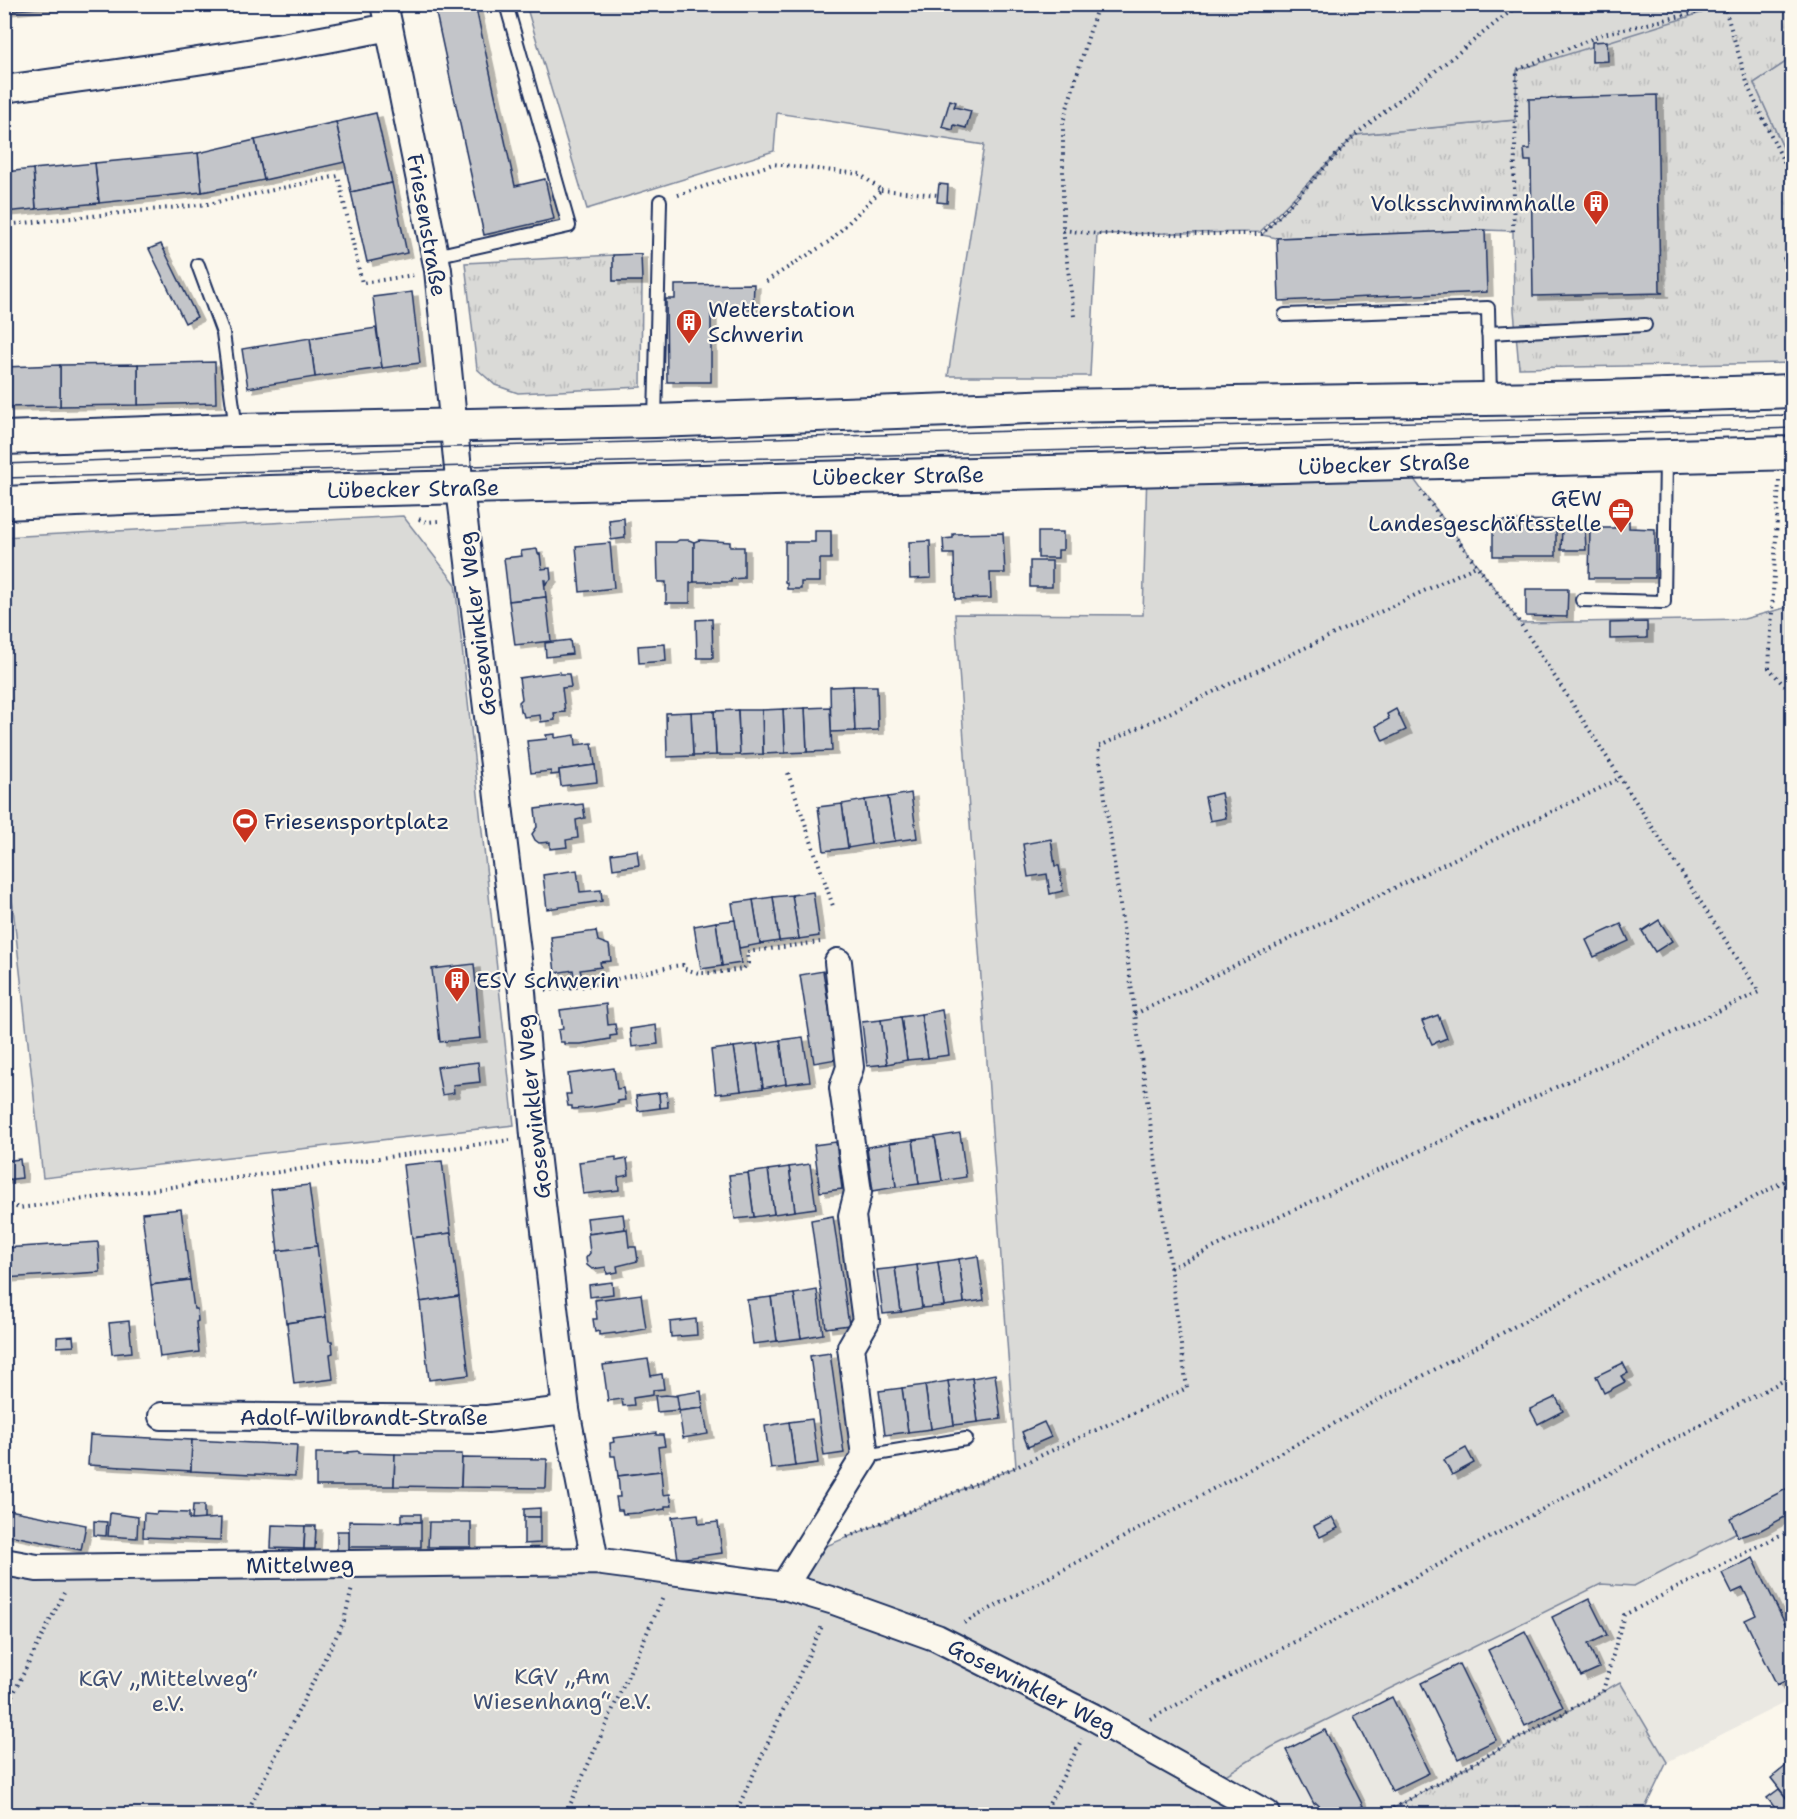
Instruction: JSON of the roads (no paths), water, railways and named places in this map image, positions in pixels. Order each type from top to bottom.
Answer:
[{"type":"street","name":"Friesenstraße","points":[[4,89],[327,40],[387,16],[430,264],[453,425]]},
{"type":"street","points":[[4,438],[236,430],[655,421],[1056,406],[1490,399],[1792,391]]},
{"type":"street","name":"Gosewinkler Weg","points":[[453,425],[522,992],[534,1136],[566,1410],[595,1561],[784,1586],[834,1601],[937,1638],[1093,1717],[1267,1815]]},
{"type":"street","name":"Lübecker Straße","points":[[4,503],[269,492],[460,489],[1787,453]]},
{"type":"street","points":[[784,1586],[865,1456],[851,1347],[866,1321],[852,1216],[858,1192],[843,1088],[850,1067],[832,952]]},
{"type":"street","name":"Adolf-Wilbrandt-Straße","points":[[162,1416],[487,1419],[566,1410]]},
{"type":"street","name":"Mittelweg","points":[[4,1563],[37,1568],[77,1568],[595,1561]]},
{"type":"lane","points":[[430,264],[569,226],[506,4]]},
{"type":"lane","points":[[655,421],[660,201]]},
{"type":"lane","points":[[198,265],[223,333],[236,430]]},
{"type":"lane","points":[[1285,315],[1488,308],[1490,399]]},
{"type":"lane","points":[[1488,333],[1645,325]]},
{"type":"lane","points":[[1582,600],[1664,602],[1666,456]]},
{"type":"lane","points":[[865,1456],[966,1439]]},
{"type":"tram line","points":[[4,464],[456,447],[1152,427],[1792,415]]},
{"type":"tram line","points":[[4,478],[1155,448],[1792,428]]},
{"type":"place","name":"Volksschwimmhalle","points":[[1596,226]]},
{"type":"place","name":"Wetterstation Schwerin","points":[[689,345]]},
{"type":"place","name":"GEW Landesgeschäftsstelle","points":[[1621,534]]},
{"type":"place","name":"Friesensportplatz","points":[[245,844]]},
{"type":"place","name":"ESV Schwerin","points":[[457,1003]]},
{"type":"park label","name":"KGV „Am Wiesenhang“ e.V.","points":[[562,1688]]},
{"type":"park label","name":"KGV „Mittelweg“ e.V.","points":[[168,1691]]}]
